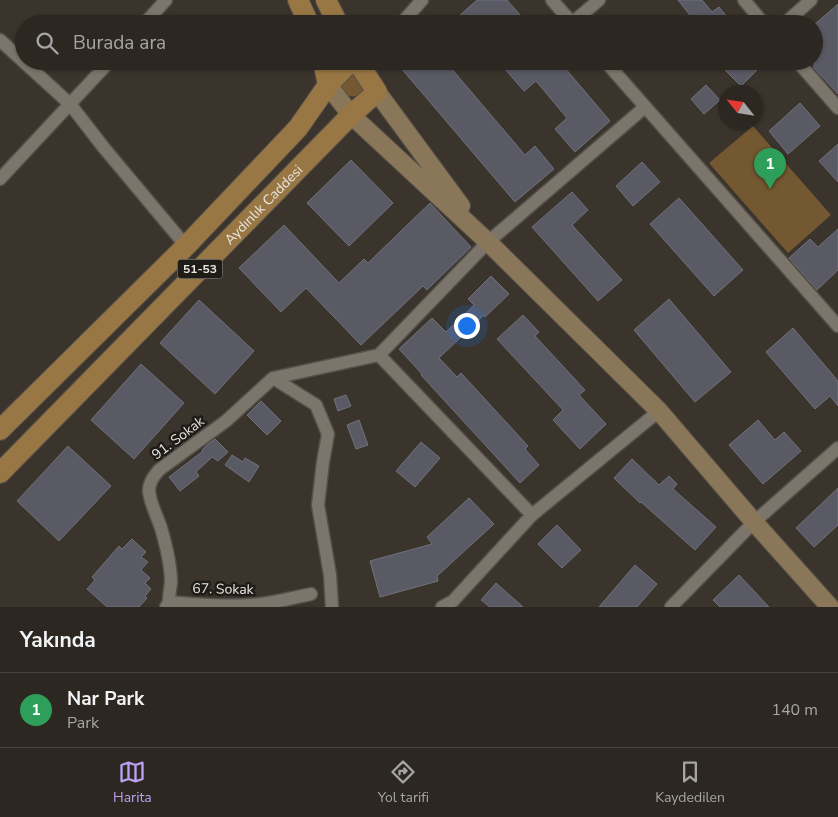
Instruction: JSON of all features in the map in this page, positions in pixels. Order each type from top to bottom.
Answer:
[{"type":"main road","points":[[298,0],[305,15]]},
{"type":"main road","points":[[326,0],[334,15]]},
{"type":"main road","points":[[324,70],[328,85]]},
{"type":"main road","name":"Aydınlık Caddesi","points":[[0,430],[186,246],[298,128],[328,85],[349,70]]},
{"type":"main road","points":[[363,70],[377,92]]},
{"type":"main road","name":"Aydınlık Caddesi","points":[[0,473],[351,114],[377,92]]},
{"type":"street","points":[[152,15],[166,0]]},
{"type":"street","points":[[409,15],[422,0]]},
{"type":"street","points":[[552,0],[565,15]]},
{"type":"street","points":[[581,15],[599,0]]},
{"type":"street","points":[[744,0],[756,15]]},
{"type":"street","points":[[794,15],[811,0]]},
{"type":"street","points":[[0,40],[15,54]]},
{"type":"street","points":[[33,70],[70,104],[104,148],[186,246]]},
{"type":"street","points":[[0,179],[102,70]]},
{"type":"street","points":[[613,70],[838,326]]},
{"type":"street","points":[[805,70],[838,108]]},
{"type":"street","points":[[328,85],[351,114],[488,242],[659,411],[830,607]]},
{"type":"street","points":[[377,92],[488,242]]},
{"type":"street","points":[[273,378],[379,355],[488,242],[644,107]]},
{"type":"street","points":[[379,355],[532,514]]},
{"type":"street","points":[[273,378],[316,405],[328,434],[318,505],[330,575],[332,607]]},
{"type":"street","name":"91. Sokak","points":[[168,605],[171,581],[169,566],[163,536],[150,498],[150,483],[159,470],[226,421],[273,378]]},
{"type":"street","points":[[452,605],[532,514],[659,411]]},
{"type":"street","points":[[671,607],[754,522],[838,448]]},
{"type":"street","name":"67. Sokak","points":[[168,605],[249,605],[311,594]]},
{"type":"shaded area","points":[[350,74],[354,74],[365,87],[358,95],[345,95],[341,88],[343,82]]},
{"type":"shaded area","points":[[748,130],[757,130],[831,215],[788,253],[709,163]]},
{"type":"building","points":[[477,0],[507,0],[520,15],[460,15]]},
{"type":"building","points":[[678,0],[702,0],[712,12],[719,7],[725,15],[690,15]]},
{"type":"building","points":[[838,4],[838,94],[816,70],[823,70],[823,17]]},
{"type":"building","points":[[403,70],[453,70],[525,155],[535,146],[554,169],[515,202]]},
{"type":"building","points":[[506,70],[567,70],[610,121],[575,152],[555,129],[567,118],[536,81],[524,91]]},
{"type":"building","points":[[725,70],[757,70],[740,85]]},
{"type":"building","points":[[706,85],[718,98],[718,102],[704,114],[691,99]]},
{"type":"building","points":[[800,103],[820,126],[788,154],[769,131]]},
{"type":"building","points":[[838,144],[838,182],[819,161]]},
{"type":"building","points":[[351,160],[393,203],[349,246],[307,203]]},
{"type":"building","points":[[642,162],[660,182],[633,206],[616,186]]},
{"type":"building","points":[[572,192],[588,210],[572,225],[622,280],[598,301],[532,227]]},
{"type":"building","points":[[679,198],[743,270],[714,296],[650,224]]},
{"type":"building","points":[[430,203],[471,247],[427,290],[423,286],[361,345],[306,288],[281,312],[239,268],[284,225],[339,283],[364,259],[368,263]]},
{"type":"building","points":[[838,229],[838,270],[817,290],[789,258],[810,239],[818,247]]},
{"type":"building","points":[[491,276],[509,294],[439,358],[457,377],[461,373],[528,446],[525,449],[539,465],[520,483],[399,349],[432,318],[446,332],[474,305],[468,299]]},
{"type":"building","points":[[669,299],[731,372],[695,402],[634,330]]},
{"type":"building","points":[[199,300],[254,351],[215,394],[160,343]]},
{"type":"building","points":[[523,315],[539,332],[535,336],[585,390],[579,395],[606,424],[580,449],[553,420],[563,410],[497,339]]},
{"type":"building","points":[[793,328],[838,381],[838,406],[830,396],[815,409],[766,352]]},
{"type":"building","points":[[141,364],[184,403],[134,459],[91,420]]},
{"type":"building","points":[[346,395],[351,406],[338,411],[334,399]]},
{"type":"building","points":[[261,401],[281,421],[267,435],[247,415]]},
{"type":"building","points":[[359,420],[368,445],[356,449],[347,425]]},
{"type":"building","points":[[758,420],[775,440],[784,432],[801,451],[763,484],[729,445]]},
{"type":"building","points":[[215,439],[228,452],[218,461],[212,457],[196,472],[199,476],[180,491],[169,477],[203,451]]},
{"type":"building","points":[[421,442],[440,458],[415,487],[396,471]]},
{"type":"building","points":[[68,446],[111,486],[59,541],[17,501]]},
{"type":"building","points":[[232,455],[243,462],[245,458],[259,466],[249,482],[225,465]]},
{"type":"building","points":[[632,459],[659,485],[669,476],[677,484],[673,489],[716,527],[695,550],[614,478]]},
{"type":"building","points":[[838,488],[838,525],[814,547],[796,528]]},
{"type":"building","points":[[469,498],[494,524],[437,576],[438,581],[380,597],[370,561],[432,544],[427,537]]},
{"type":"building","points":[[557,525],[581,550],[562,568],[538,544]]},
{"type":"building","points":[[132,539],[146,552],[141,557],[148,562],[141,570],[150,578],[145,583],[151,589],[145,596],[147,598],[139,607],[107,607],[87,589],[95,580],[92,577],[119,546],[122,549]]},
{"type":"building","points":[[635,565],[657,584],[637,607],[599,607]]},
{"type":"building","points":[[739,575],[769,607],[720,607],[713,600]]},
{"type":"building","points":[[496,583],[523,607],[490,607],[481,600]]},
{"type":"place","name":"Nar Park","points":[[770,189]]}]
